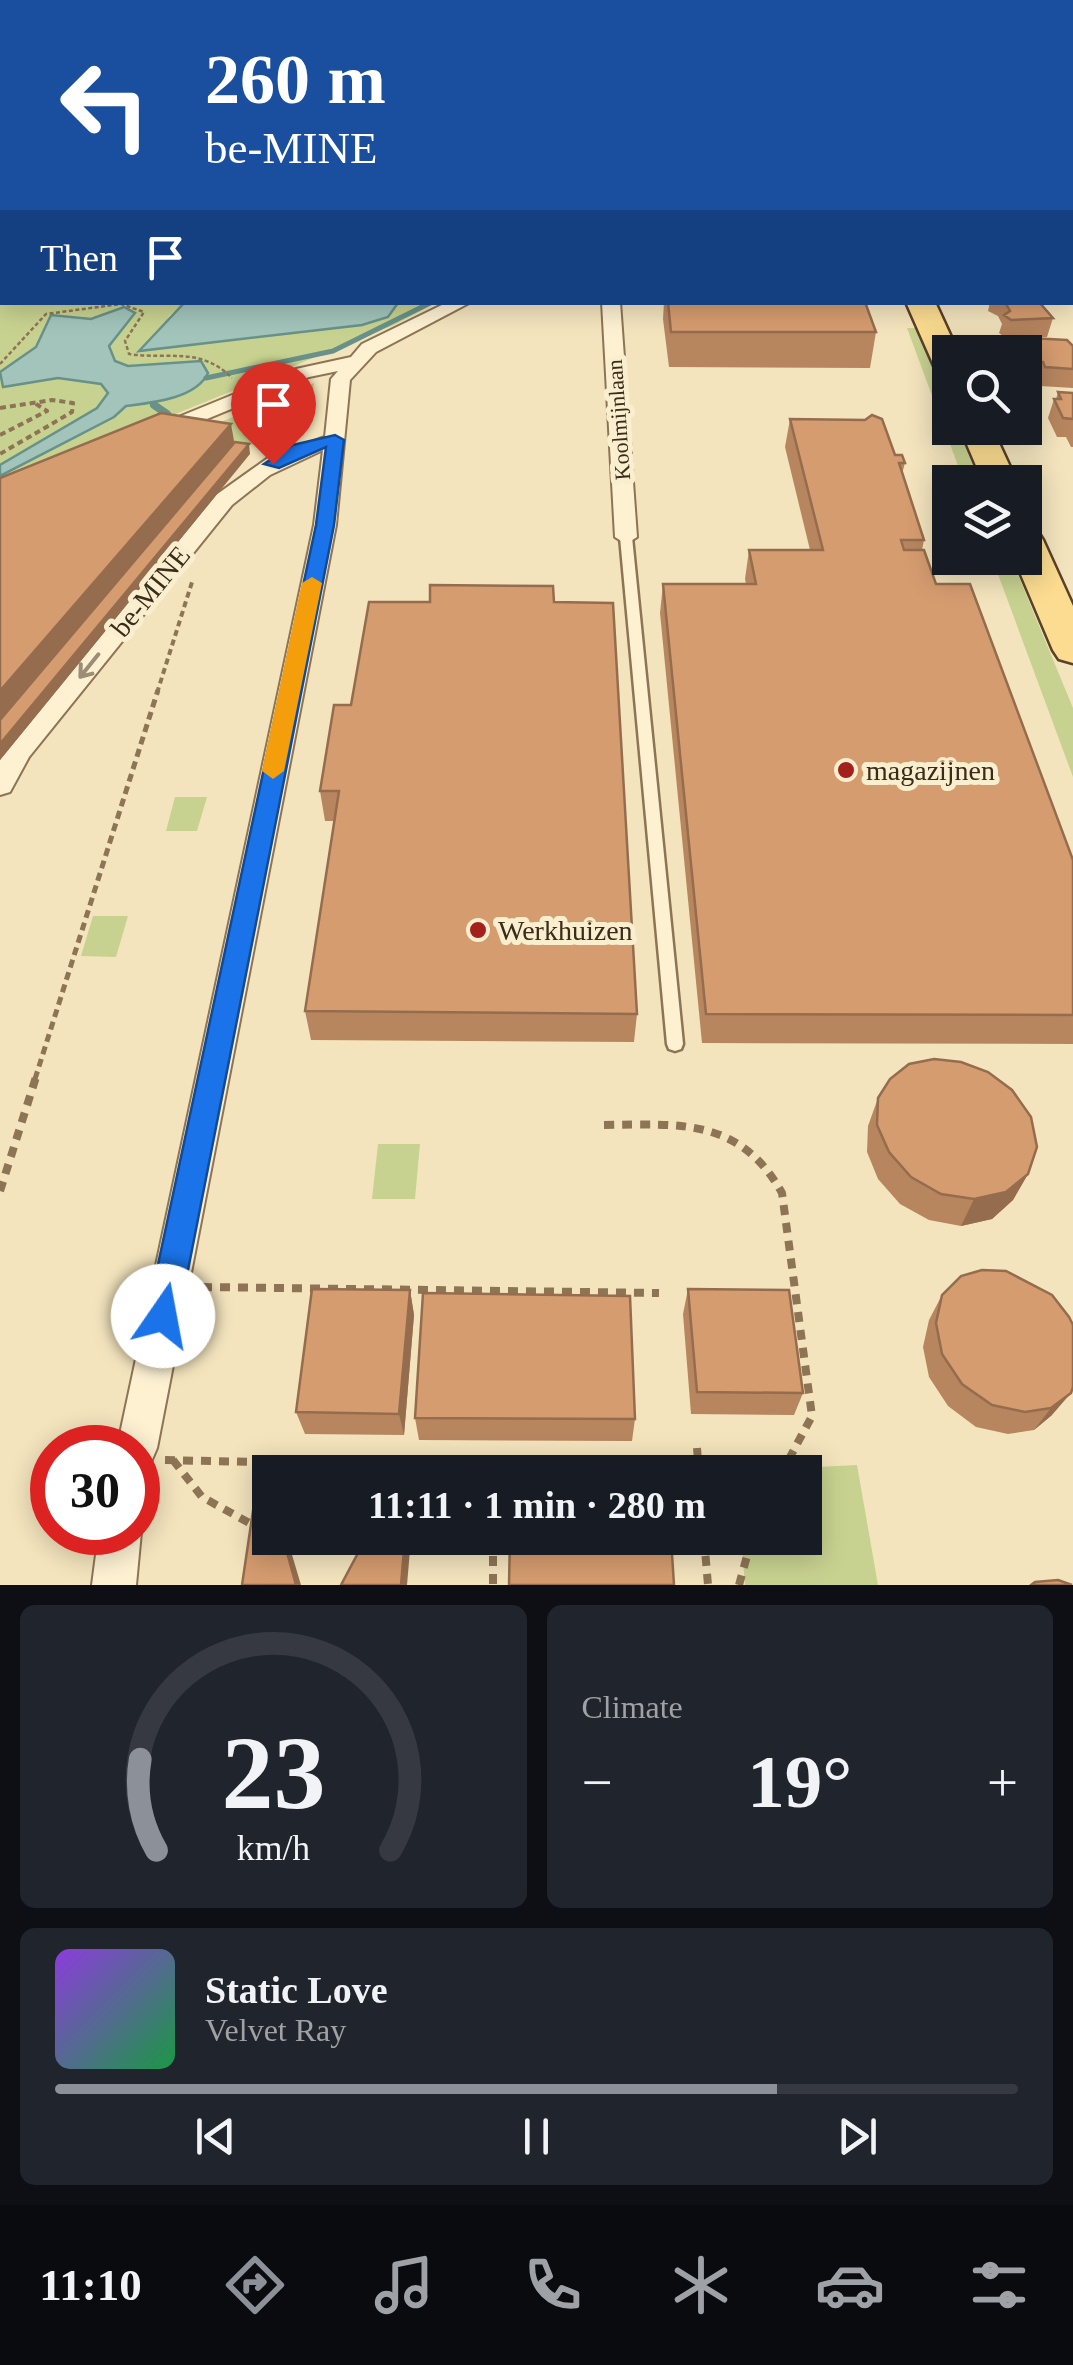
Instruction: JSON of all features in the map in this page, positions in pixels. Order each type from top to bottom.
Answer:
[{"type":"main road","points":[[919,305],[934,335]]},
{"type":"main road","points":[[1040,575],[1073,650]]},
{"type":"street","points":[[158,1425],[169,1287],[325,525],[341,379],[352,362],[370,348],[458,305]]},
{"type":"street","name":"Koolmijnlaan","points":[[611,305],[626,537]]},
{"type":"street","points":[[141,439],[303,373],[352,362]]},
{"type":"street","name":"be-MINE","points":[[0,785],[18,752],[214,512],[247,480],[299,449],[335,440]]},
{"type":"lane","points":[[626,537],[676,1044]]},
{"type":"path","points":[[0,364],[46,314],[114,305]]},
{"type":"path","points":[[124,305],[144,312],[125,341],[129,354],[202,355],[229,375]]},
{"type":"path","points":[[0,435],[48,411],[35,403]]},
{"type":"path","points":[[0,408],[74,403],[72,412],[0,454]]},
{"type":"path","points":[[0,1191],[214,512]]},
{"type":"path","points":[[604,1124],[700,1128],[755,1150],[772,1171],[782,1194],[812,1416],[791,1455]]},
{"type":"path","points":[[169,1287],[659,1293]]},
{"type":"path","points":[[697,1448],[698,1455]]},
{"type":"path","points":[[160,1456],[252,1459]]},
{"type":"path","points":[[160,1460],[202,1497],[252,1525]]},
{"type":"path","points":[[493,1555],[493,1585]]},
{"type":"path","points":[[705,1555],[708,1585]]},
{"type":"path","points":[[739,1585],[747,1555]]},
{"type":"green space","points":[[0,305],[182,305],[168,317],[388,317],[397,305],[432,305],[394,325],[4,484],[0,491]]},
{"type":"green space","points":[[907,328],[916,328],[932,367],[932,396]]},
{"type":"green space","points":[[314,383],[309,423],[269,447],[190,435]]},
{"type":"green space","points":[[950,445],[964,445],[973,465],[958,465]]},
{"type":"green space","points":[[998,575],[1018,575],[1073,708],[1073,777]]},
{"type":"green space","points":[[175,797],[207,797],[197,831],[166,831]]},
{"type":"green space","points":[[93,916],[128,916],[116,957],[81,956]]},
{"type":"green space","points":[[378,1144],[420,1144],[415,1199],[372,1199]]},
{"type":"green space","points":[[857,1465],[878,1585],[745,1585],[742,1555],[822,1555],[822,1467]]},
{"type":"water","points":[[181,305],[397,305],[388,317],[362,325],[139,351]]},
{"type":"water","points":[[124,307],[135,313],[109,346],[115,361],[128,366],[201,361],[208,373],[202,382],[172,398],[126,406],[114,417],[0,476],[0,465],[97,408],[108,393],[101,384],[58,378],[3,387],[0,372],[36,347],[51,315],[91,319]]},
{"type":"building","points":[[668,305],[866,305],[876,332],[671,332]]},
{"type":"building","points":[[1007,305],[1042,305],[1053,318],[1011,320],[1004,315],[1010,311]]},
{"type":"building","points":[[1042,339],[1067,340],[1073,346],[1073,369],[1045,367]]},
{"type":"building","points":[[1058,392],[1073,393],[1073,419],[1063,418],[1054,399],[1061,399]]},
{"type":"building","points":[[161,413],[231,424],[0,691],[0,478]]},
{"type":"building","name":"magazijnen","points":[[872,415],[882,419],[895,455],[902,455],[905,463],[899,463],[924,540],[901,540],[904,550],[924,550],[936,584],[970,584],[1073,860],[1073,1015],[706,1014],[663,584],[756,584],[749,550],[823,550],[790,419],[865,420]]},
{"type":"building","points":[[235,442],[249,444],[0,744],[0,720]]},
{"type":"building","name":"Werkhuizen","points":[[430,585],[553,586],[554,602],[613,603],[637,1014],[305,1011],[339,791],[320,791],[334,705],[351,705],[369,602],[430,602]]},
{"type":"building","points":[[934,1059],[961,1062],[988,1072],[1012,1090],[1031,1117],[1037,1147],[1028,1174],[1006,1192],[974,1199],[941,1194],[911,1177],[889,1152],[877,1125],[878,1098],[890,1079],[909,1064]]},
{"type":"building","points":[[982,1270],[1006,1271],[1052,1295],[1073,1325],[1073,1387],[1051,1408],[1025,1412],[992,1405],[962,1384],[942,1354],[936,1323],[942,1295],[961,1276]]},
{"type":"building","points":[[312,1289],[410,1290],[399,1414],[296,1412]]},
{"type":"building","points":[[688,1289],[789,1290],[803,1393],[697,1392]]},
{"type":"building","points":[[423,1293],[630,1296],[635,1419],[415,1418]]},
{"type":"building","points":[[252,1518],[252,1555],[288,1555],[296,1585],[242,1585]]},
{"type":"building","points":[[357,1555],[404,1555],[401,1585],[341,1585]]},
{"type":"building","points":[[510,1555],[672,1555],[674,1585],[509,1585]]},
{"type":"building","points":[[1058,1580],[1072,1585],[1031,1585],[1035,1582]]},
{"type":"waterway","points":[[206,378],[333,351],[426,305]]},
{"type":"waterway","points":[[154,405],[167,414]]},
{"type":"slow traffic","points":[[273,771],[312,583]]},
{"type":"place","name":"magazijnen","points":[[846,770]]},
{"type":"place","name":"Werkhuizen","points":[[478,930]]},
{"type":"route","points":[[163,1316],[325,525],[335,440],[299,449],[273,464]]}]
